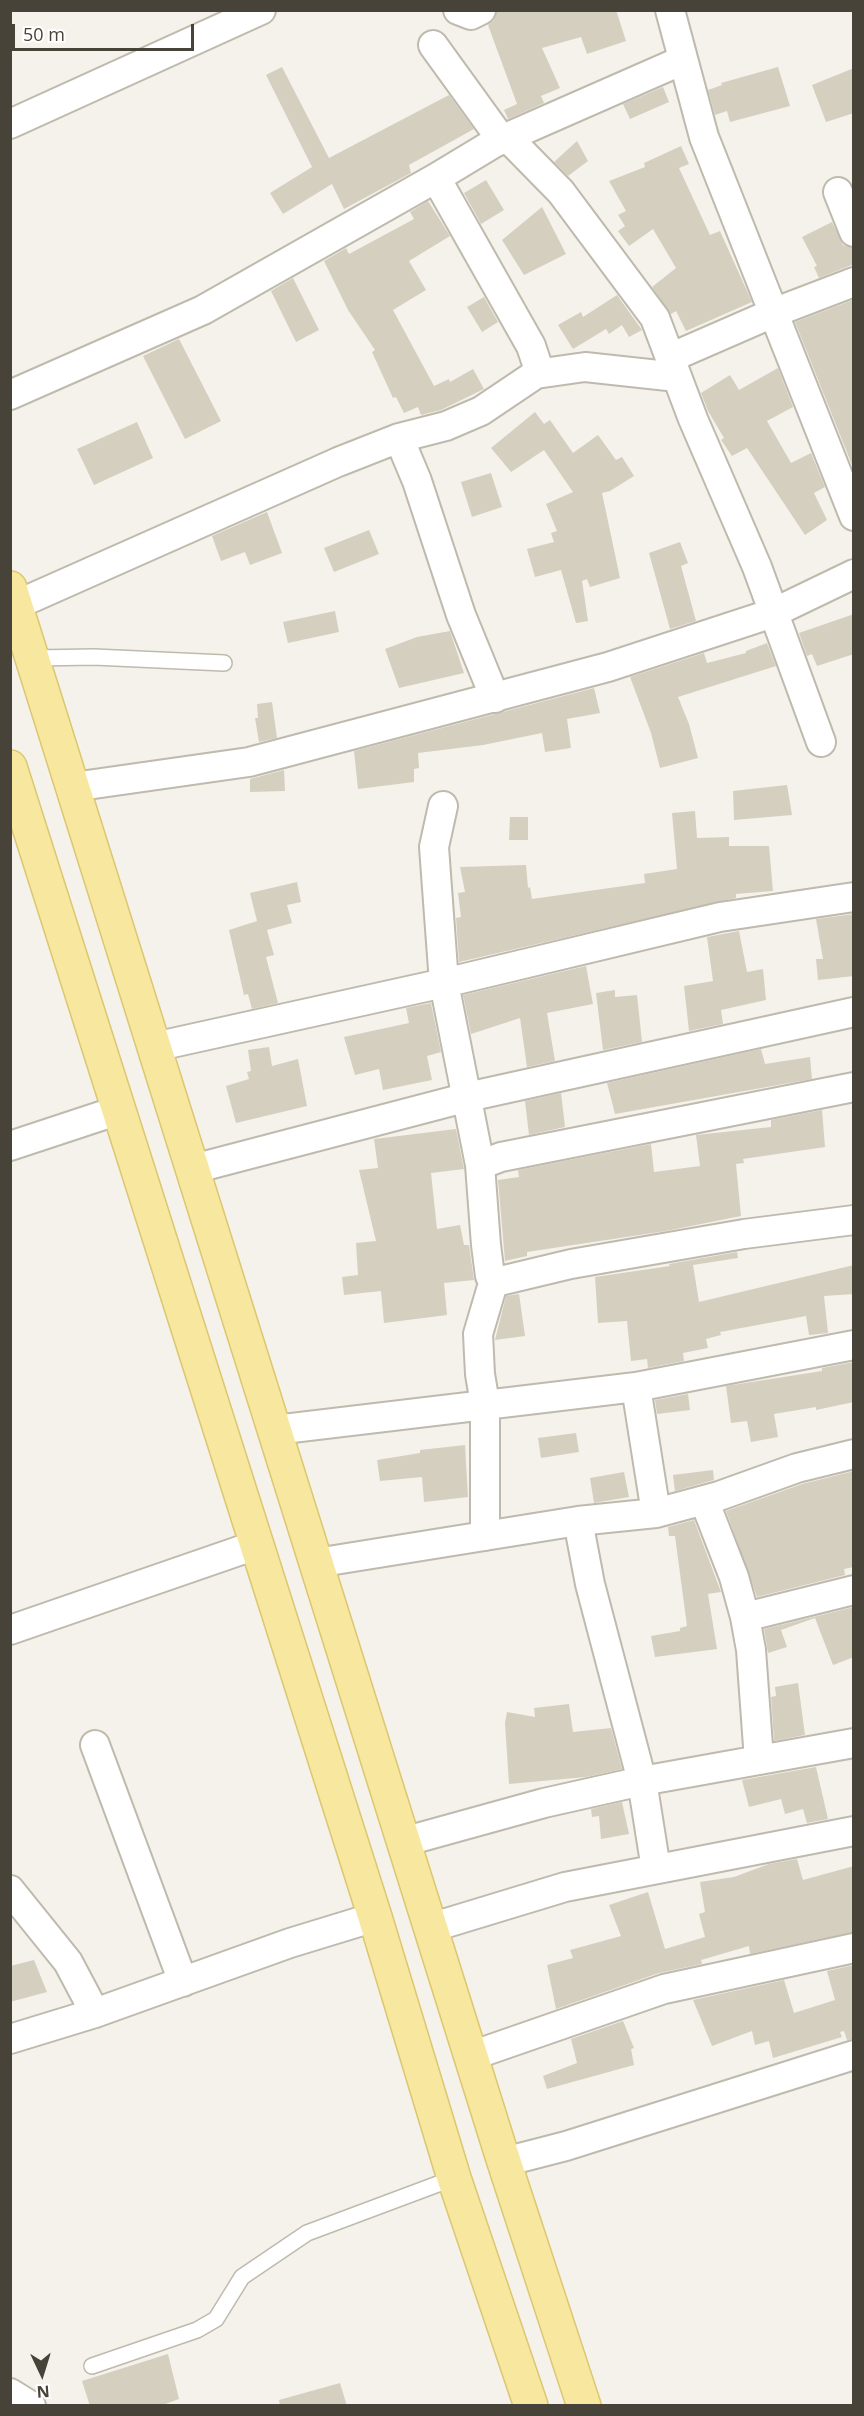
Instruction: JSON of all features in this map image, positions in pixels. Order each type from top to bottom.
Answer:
[{"type":"main road","points":[[13,596],[430,1928],[584,2406]]},
{"type":"main road","points":[[10,767],[375,1917],[454,2178],[531,2406]]},
{"type":"street","points":[[10,124],[228,17],[261,10]]},
{"type":"street","points":[[458,10],[471,15],[481,10]]},
{"type":"street","points":[[670,10],[704,137],[854,516]]},
{"type":"street","points":[[433,45],[501,139],[512,141],[561,192],[655,318],[773,612],[821,742]]},
{"type":"street","points":[[10,395],[203,310],[501,139],[683,60]]},
{"type":"street","points":[[436,178],[531,346],[537,364],[536,374]]},
{"type":"street","points":[[838,192],[854,232]]},
{"type":"street","points":[[13,596],[399,438],[446,426],[480,411],[536,374],[585,367],[674,367],[773,312],[854,282]]},
{"type":"street","points":[[399,438],[417,481],[461,615],[495,698]]},
{"type":"street","points":[[73,788],[249,762],[495,698],[608,667],[773,612],[854,574]]},
{"type":"street","points":[[443,806],[434,847],[444,982],[480,1165],[490,1276],[500,1281],[571,1264],[744,1234],[854,1220]]},
{"type":"street","points":[[154,1047],[720,917],[854,897]]},
{"type":"street","points":[[193,1169],[468,1097],[854,1012]]},
{"type":"street","points":[[480,1165],[501,1157],[854,1087]]},
{"type":"street","points":[[10,1146],[119,1110]]},
{"type":"street","points":[[484,1536],[485,1404],[480,1374],[478,1334],[494,1280]]},
{"type":"street","points":[[274,1430],[636,1387],[854,1345]]},
{"type":"street","points":[[636,1387],[656,1513]]},
{"type":"street","points":[[316,1563],[578,1521],[656,1513],[704,1500],[797,1468],[854,1454]]},
{"type":"street","points":[[704,1500],[734,1577],[745,1617],[751,1650],[759,1760]]},
{"type":"street","points":[[578,1521],[590,1584],[642,1781],[656,1869]]},
{"type":"street","points":[[10,1630],[256,1545]]},
{"type":"street","points":[[745,1617],[854,1590]]},
{"type":"street","points":[[403,1842],[544,1803],[642,1781],[854,1743]]},
{"type":"street","points":[[95,1745],[183,1982]]},
{"type":"street","points":[[430,1928],[565,1887],[854,1831]]},
{"type":"street","points":[[10,1890],[68,1962],[95,2013]]},
{"type":"street","points":[[10,2039],[95,2013],[375,1917]]},
{"type":"street","points":[[471,2056],[664,1989],[854,1948]]},
{"type":"street","points":[[504,2162],[566,2146],[854,2055]]},
{"type":"street","points":[[10,2393],[31,2406]]},
{"type":"lane","points":[[33,658],[94,657],[224,663]]},
{"type":"lane","points":[[92,2366],[197,2330],[216,2319],[242,2277],[307,2233],[454,2178]]},
{"type":"building","points":[[497,10],[616,10],[626,41],[587,54],[581,37],[542,48],[560,88],[541,96],[544,103],[508,119],[504,110],[517,104],[488,25],[494,20]]},
{"type":"building","points":[[282,67],[329,158],[449,95],[474,129],[409,165],[411,173],[344,209],[332,184],[283,214],[270,193],[312,167],[266,75]]},
{"type":"building","points":[[778,67],[790,106],[730,122],[727,111],[715,115],[708,90],[722,85],[721,83]]},
{"type":"building","points":[[854,68],[854,113],[826,122],[812,85]]},
{"type":"building","points":[[663,87],[669,102],[630,119],[623,104]]},
{"type":"building","points":[[577,141],[588,161],[568,176],[554,162]]},
{"type":"building","points":[[681,146],[689,164],[679,168],[710,235],[720,231],[752,302],[686,331],[676,311],[671,314],[652,287],[676,268],[653,229],[629,246],[618,231],[625,226],[618,215],[626,211],[609,181],[645,167],[644,163]]},
{"type":"building","points":[[486,180],[504,210],[481,224],[464,193]]},
{"type":"building","points":[[428,201],[450,236],[409,261],[426,290],[393,310],[434,386],[449,379],[450,382],[473,369],[484,389],[441,410],[421,415],[418,407],[404,413],[396,397],[393,398],[372,352],[375,350],[348,310],[324,261],[346,248],[349,254],[414,219],[410,212]]},
{"type":"building","points":[[542,207],[566,254],[524,275],[502,240]]},
{"type":"building","points":[[832,222],[843,245],[854,248],[854,264],[819,278],[814,267],[817,266],[802,237]]},
{"type":"building","points":[[293,278],[319,330],[296,342],[271,291]]},
{"type":"building","points":[[617,295],[642,330],[629,337],[622,325],[609,334],[606,329],[573,349],[558,325],[581,312],[583,317]]},
{"type":"building","points":[[484,297],[498,322],[482,332],[467,307]]},
{"type":"building","points":[[854,301],[854,470],[795,322]]},
{"type":"building","points":[[179,339],[221,421],[185,439],[143,356]]},
{"type":"building","points":[[778,368],[793,407],[767,421],[791,463],[811,453],[825,487],[814,493],[827,520],[805,535],[747,448],[732,456],[721,440],[724,438],[708,411],[701,393],[730,375],[739,390]]},
{"type":"building","points":[[535,412],[544,424],[550,420],[573,453],[598,435],[616,460],[622,457],[634,476],[610,491],[602,493],[620,578],[590,587],[587,579],[582,581],[588,621],[576,623],[561,570],[535,577],[527,549],[554,542],[551,533],[557,531],[546,504],[573,492],[544,450],[511,472],[491,448]]},
{"type":"building","points":[[137,422],[153,458],[94,485],[77,449]]},
{"type":"building","points":[[491,473],[502,507],[472,517],[461,482]]},
{"type":"building","points":[[267,512],[282,553],[250,565],[245,552],[221,561],[212,536]]},
{"type":"building","points":[[369,530],[379,554],[334,572],[324,548]]},
{"type":"building","points":[[680,542],[688,563],[681,566],[696,621],[670,629],[649,553]]},
{"type":"building","points":[[335,611],[339,632],[288,643],[283,622]]},
{"type":"building","points":[[854,614],[854,654],[817,666],[812,654],[807,656],[799,633]]},
{"type":"building","points":[[450,631],[464,673],[399,688],[385,649],[417,637]]},
{"type":"building","points":[[767,643],[776,666],[678,697],[689,724],[698,758],[660,768],[651,733],[630,677],[704,653],[707,663],[746,653],[746,651]]},
{"type":"building","points":[[594,688],[600,713],[567,719],[571,748],[545,752],[542,733],[483,745],[418,753],[419,768],[414,769],[414,782],[358,789],[354,751]]},
{"type":"building","points":[[272,702],[277,738],[259,742],[255,718],[258,718],[257,704]]},
{"type":"building","points":[[284,770],[285,791],[250,792],[250,779]]},
{"type":"building","points":[[787,785],[792,815],[734,820],[733,791]]},
{"type":"building","points":[[695,811],[697,838],[729,837],[729,846],[769,846],[773,891],[736,894],[736,898],[459,962],[456,918],[461,917],[458,893],[465,892],[460,867],[526,865],[528,888],[530,887],[532,899],[645,883],[644,874],[677,869],[672,813]]},
{"type":"building","points":[[510,817],[528,817],[528,840],[509,840]]},
{"type":"building","points":[[297,882],[301,902],[287,905],[292,923],[267,930],[274,955],[266,957],[278,1003],[252,1009],[248,994],[244,995],[229,930],[257,921],[250,893]]},
{"type":"building","points":[[854,914],[854,976],[818,980],[816,959],[823,959],[816,919]]},
{"type":"building","points":[[739,931],[747,972],[763,969],[766,1000],[721,1010],[723,1024],[689,1031],[684,986],[713,981],[707,937]]},
{"type":"building","points":[[586,966],[593,1004],[547,1013],[555,1061],[527,1067],[520,1018],[471,1034],[463,995]]},
{"type":"building","points":[[615,990],[615,997],[637,995],[642,1042],[603,1050],[596,993]]},
{"type":"building","points":[[431,1003],[441,1052],[427,1056],[432,1080],[383,1090],[379,1069],[355,1075],[344,1037],[409,1023],[406,1008]]},
{"type":"building","points":[[269,1047],[272,1066],[298,1059],[307,1106],[236,1123],[226,1086],[249,1079],[247,1072],[251,1071],[248,1050]]},
{"type":"building","points":[[761,1049],[765,1064],[810,1057],[812,1079],[615,1114],[607,1083]]},
{"type":"building","points":[[561,1093],[565,1127],[529,1135],[525,1101]]},
{"type":"building","points":[[822,1110],[825,1147],[743,1159],[744,1163],[736,1164],[741,1216],[666,1231],[527,1252],[527,1256],[505,1261],[498,1180],[519,1177],[518,1170],[651,1144],[654,1172],[700,1166],[696,1135],[771,1127],[771,1120]]},
{"type":"building","points":[[456,1129],[464,1169],[431,1173],[437,1229],[460,1225],[464,1245],[469,1245],[474,1280],[444,1283],[447,1315],[384,1323],[381,1291],[344,1295],[342,1277],[358,1275],[356,1243],[376,1241],[359,1170],[378,1168],[374,1139]]},
{"type":"building","points":[[737,1252],[738,1258],[693,1265],[699,1302],[854,1265],[854,1294],[824,1296],[828,1333],[809,1335],[806,1316],[720,1332],[721,1335],[706,1339],[708,1348],[683,1353],[684,1361],[648,1368],[647,1359],[631,1361],[627,1321],[598,1323],[595,1277],[670,1266],[669,1264]]},
{"type":"building","points":[[519,1294],[525,1336],[495,1340],[506,1296]]},
{"type":"building","points":[[854,1362],[854,1402],[816,1410],[816,1407],[774,1414],[778,1437],[751,1442],[747,1421],[731,1423],[726,1386],[822,1371],[822,1368]]},
{"type":"building","points":[[688,1394],[690,1410],[657,1414],[655,1400]]},
{"type":"building","points":[[576,1433],[579,1452],[541,1458],[538,1438]]},
{"type":"building","points":[[465,1445],[468,1497],[424,1502],[422,1477],[380,1481],[377,1460],[420,1453],[420,1450]]},
{"type":"building","points":[[713,1470],[714,1480],[675,1491],[673,1475]]},
{"type":"building","points":[[854,1471],[854,1567],[844,1569],[845,1575],[757,1597],[726,1511],[802,1484]]},
{"type":"building","points":[[624,1472],[629,1497],[594,1503],[590,1478]]},
{"type":"building","points":[[694,1520],[721,1592],[708,1594],[717,1649],[655,1657],[651,1636],[680,1631],[680,1628],[687,1626],[675,1536],[669,1536],[668,1527]]},
{"type":"building","points":[[854,1607],[854,1657],[833,1665],[815,1618],[781,1630],[787,1647],[768,1653],[764,1629]]},
{"type":"building","points":[[798,1683],[805,1735],[774,1741],[771,1697],[776,1696],[775,1687]]},
{"type":"building","points":[[569,1704],[573,1732],[611,1728],[622,1769],[586,1777],[509,1784],[505,1723],[507,1712],[535,1717],[534,1708]]},
{"type":"building","points":[[816,1767],[828,1819],[807,1823],[803,1809],[785,1814],[781,1799],[749,1807],[742,1780]]},
{"type":"building","points":[[622,1802],[629,1834],[601,1839],[599,1816],[592,1817],[591,1809]]},
{"type":"building","points":[[797,1859],[803,1880],[854,1866],[854,1932],[750,1954],[749,1946],[701,1960],[702,1964],[659,1973],[556,2009],[547,1965],[573,1958],[570,1950],[621,1936],[609,1905],[648,1892],[665,1949],[705,1937],[699,1914],[705,1912],[700,1882],[734,1877],[769,1864]]},
{"type":"building","points":[[34,1960],[47,1992],[10,2002],[10,1966]]},
{"type":"building","points":[[854,1965],[854,2039],[847,2040],[844,2031],[840,2032],[842,2037],[773,2058],[769,2041],[755,2045],[752,2031],[712,2046],[693,2000],[784,1980],[794,2013],[835,2000],[827,1971]]},
{"type":"building","points":[[623,2021],[634,2048],[631,2049],[634,2065],[547,2089],[543,2076],[577,2063],[571,2039]]},
{"type":"building","points":[[168,2354],[179,2399],[160,2406],[90,2406],[82,2381]]},
{"type":"building","points":[[340,2383],[347,2406],[280,2406],[279,2400]]}]
